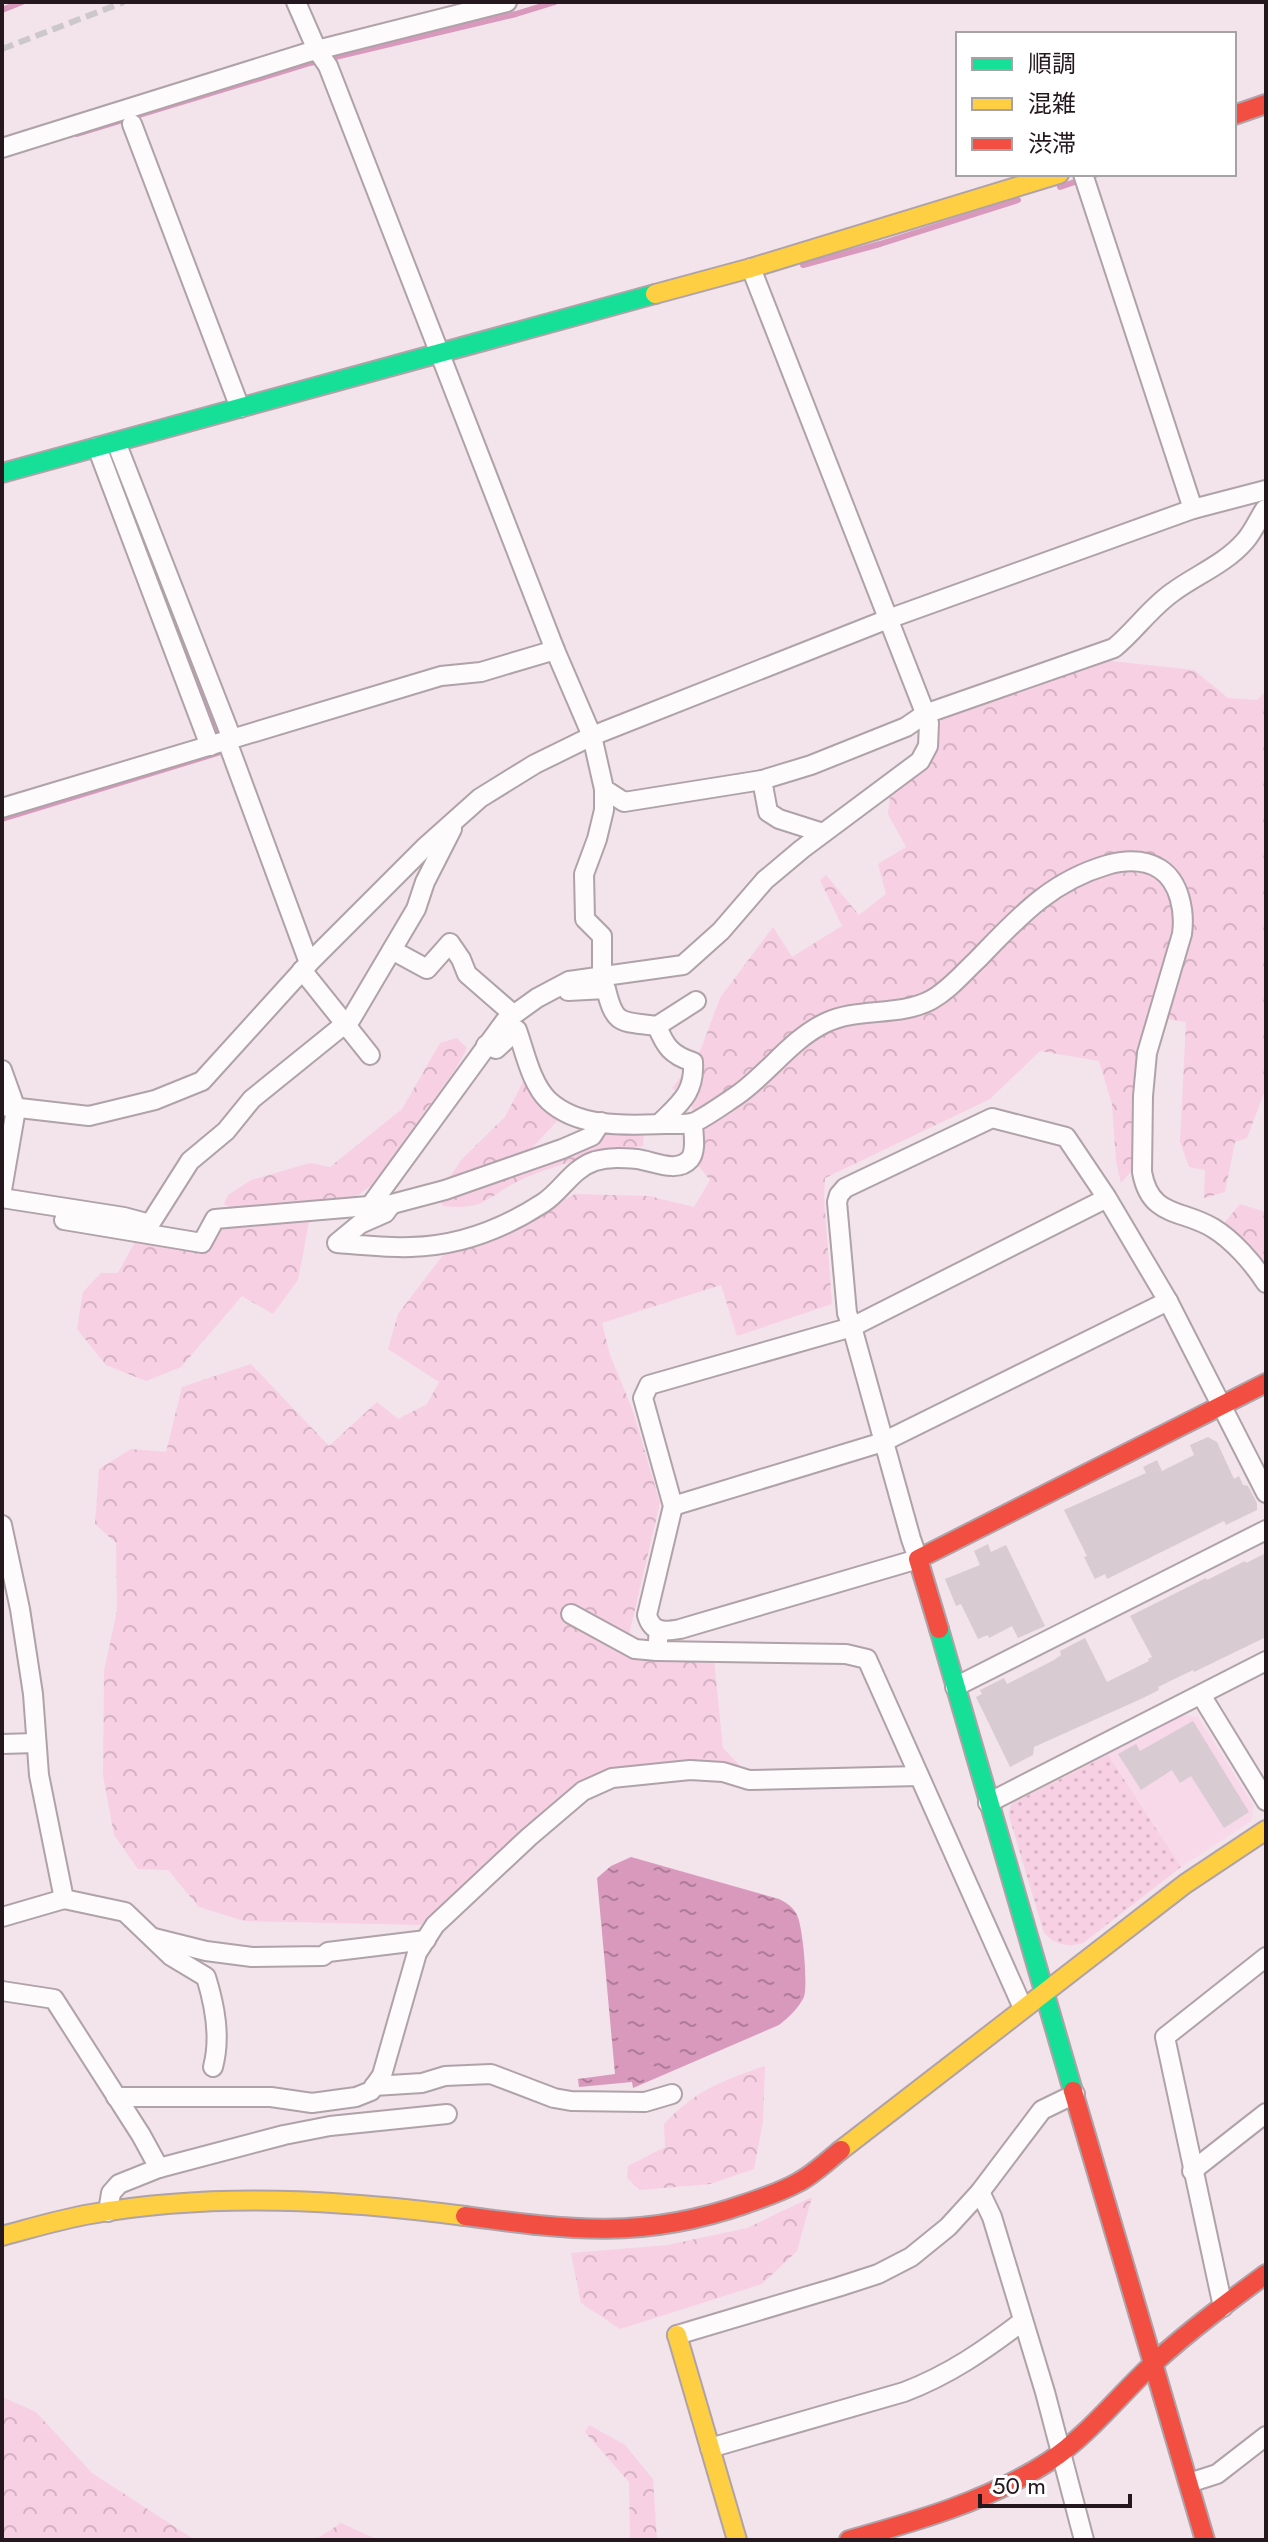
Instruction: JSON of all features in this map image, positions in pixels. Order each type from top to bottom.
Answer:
[{"type":"street","points":[[296,2],[322,58],[555,650],[592,736],[604,789],[604,810],[584,874],[585,919],[602,936],[602,975]]},
{"type":"street","points":[[2,148],[322,58],[507,2]]},
{"type":"street","points":[[1236,114],[1266,104]]},
{"type":"street","points":[[132,124],[240,408]]},
{"type":"street","points":[[2,473],[100,455],[240,408],[443,362],[754,276],[1053,176]]},
{"type":"street","points":[[1085,178],[1193,509]]},
{"type":"street","points":[[370,1206],[486,1045],[513,1014],[569,981],[683,965],[721,931],[765,880],[920,761],[928,746],[929,723],[754,276]]},
{"type":"street","points":[[119,449],[222,742],[306,967],[344,1024],[370,1055]]},
{"type":"street","points":[[100,455],[222,742]]},
{"type":"street","points":[[9,1107],[89,1116],[155,1100],[202,1081],[306,967],[456,819],[480,798],[535,764],[592,736],[888,619],[1193,509],[1264,502]]},
{"type":"street","points":[[604,789],[624,802],[762,780],[811,765],[892,732],[925,714],[1114,648],[1172,592],[1221,562],[1245,541],[1264,502]]},
{"type":"street","points":[[2,808],[441,676],[481,672],[555,650]]},
{"type":"street","points":[[762,780],[768,812],[779,819],[823,833]]},
{"type":"street","points":[[2,1198],[150,1224],[190,1161],[226,1131],[252,1099],[351,1019],[416,909],[425,882],[456,819]]},
{"type":"street","points":[[486,1045],[496,1049],[517,1030],[541,1090],[550,1102],[588,1120],[633,1127],[693,1123],[739,1094],[798,1040],[826,1023],[847,1015],[914,1007],[948,989],[1020,915],[1058,885],[1087,871],[1117,862],[1149,863],[1162,870],[1172,881],[1184,921],[1147,1053],[1143,1096],[1144,1184],[1161,1207],[1213,1228],[1239,1249],[1266,1283]]},
{"type":"street","points":[[392,950],[427,969],[450,943],[467,974],[513,1014]]},
{"type":"street","points":[[549,991],[606,989],[612,1012],[622,1021],[657,1026],[696,1001]]},
{"type":"street","points":[[657,1026],[665,1047],[677,1057],[693,1062],[694,1079],[679,1104],[659,1124]]},
{"type":"street","points":[[2,1070],[9,1107],[2,1190]]},
{"type":"street","points":[[1205,2540],[1155,2362],[1043,1994],[847,1313],[837,1202],[839,1195],[845,1188],[992,1118],[1066,1137],[1107,1198],[1168,1301],[1266,1493]]},
{"type":"street","points":[[2,1209],[202,1243],[215,1219],[392,1204],[445,1190],[592,1136],[601,1122]]},
{"type":"street","points":[[392,1204],[385,1213],[360,1224],[337,1243],[412,1247],[473,1238],[515,1221],[548,1200],[571,1174],[592,1162],[626,1158],[669,1166],[681,1165],[690,1158],[694,1149],[693,1123]]},
{"type":"street","points":[[1107,1198],[852,1327],[649,1385],[643,1398],[673,1506],[647,1615],[655,1629],[665,1632],[680,1629],[918,1559],[1266,1383]]},
{"type":"street","points":[[673,1506],[883,1442],[1168,1301]]},
{"type":"street","points":[[2,1525],[20,1609],[33,1694],[39,1775],[64,1899]]},
{"type":"street","points":[[955,1687],[1266,1530]]},
{"type":"street","points":[[571,1614],[635,1649],[846,1654],[867,1659],[1023,2008]]},
{"type":"street","points":[[657,1651],[659,1630]]},
{"type":"street","points":[[988,1803],[1266,1661]]},
{"type":"street","points":[[1201,1695],[1266,1801]]},
{"type":"street","points":[[2,1744],[36,1743]]},
{"type":"street","points":[[116,2097],[271,2097],[312,2103],[356,2097],[371,2091],[382,2075],[417,1953],[435,1925],[583,1791],[612,1778],[690,1770],[723,1772],[749,1780],[919,1776]]},
{"type":"street","points":[[2,2236],[61,2220],[179,2204],[332,2202],[556,2228],[598,2229],[661,2226],[702,2218],[749,2203],[798,2183],[1185,1884],[1266,1830]]},
{"type":"street","points":[[2,1917],[64,1899],[125,1912],[171,1956],[206,1977],[213,2002],[218,2049],[213,2067]]},
{"type":"street","points":[[154,1938],[206,1951],[252,1957],[323,1956],[328,1952],[426,1940]]},
{"type":"street","points":[[1223,2307],[1165,2037],[1266,1957]]},
{"type":"street","points":[[2,1991],[54,1999],[159,2168]]},
{"type":"street","points":[[374,2086],[403,2086],[445,2076],[491,2074],[554,2098],[571,2101],[645,2102],[672,2094]]},
{"type":"street","points":[[737,2540],[677,2335],[878,2274],[911,2257],[948,2227],[980,2192],[1042,2110],[1075,2094]]},
{"type":"street","points":[[1192,2171],[1266,2113]]},
{"type":"street","points":[[108,2212],[111,2193],[119,2184],[159,2168],[330,2126],[447,2114]]},
{"type":"street","points":[[980,2192],[992,2217],[1084,2540]]},
{"type":"street","points":[[849,2540],[973,2501],[1047,2462],[1087,2431],[1155,2362],[1266,2274]]},
{"type":"street","points":[[710,2448],[929,2382],[961,2366],[1023,2321]]},
{"type":"street","points":[[1189,2483],[1217,2474],[1260,2441],[1266,2461]]},
{"type":"shaded area","points":[[1184,1715],[1198,1717],[1254,1806],[1251,1821],[1175,1871],[1083,1943],[1070,1946],[1053,1941],[1044,1933],[1009,1816],[1010,1807]]},
{"type":"green space","points":[[1102,660],[1194,670],[1228,698],[1257,700],[1266,691],[1266,1088],[1247,1138],[1235,1142],[1225,1192],[1204,1198],[1205,1170],[1189,1167],[1180,1142],[1186,1022],[1153,1017],[1138,1090],[1133,1169],[1121,1183],[1116,1161],[1112,1104],[1099,1061],[1040,1051],[990,1099],[825,1178],[832,1304],[737,1336],[721,1285],[602,1323],[610,1355],[633,1411],[660,1503],[628,1639],[714,1660],[723,1748],[743,1769],[705,1763],[656,1763],[608,1771],[574,1787],[447,1907],[420,1925],[244,1921],[199,1907],[168,1870],[138,1869],[114,1835],[103,1775],[104,1671],[117,1611],[116,1543],[95,1524],[99,1469],[131,1449],[166,1452],[182,1387],[251,1364],[329,1446],[377,1402],[398,1419],[427,1404],[439,1382],[388,1349],[398,1314],[447,1250],[519,1226],[575,1194],[649,1196],[694,1207],[710,1180],[697,1164],[698,1125],[691,1104],[672,1088],[699,1054],[720,998],[773,927],[792,957],[842,926],[820,880],[826,875],[859,915],[886,894],[878,864],[906,847],[888,814],[890,797],[930,766],[942,717]]},
{"type":"green space","points":[[457,1038],[467,1048],[455,1070],[372,1185],[350,1201],[233,1209],[224,1204],[228,1195],[251,1180],[310,1163],[330,1167],[402,1109],[440,1043]]},
{"type":"green space","points":[[525,1078],[541,1106],[560,1118],[529,1151],[449,1178],[462,1159],[505,1117]]},
{"type":"green space","points":[[605,1132],[644,1134],[643,1146],[542,1171],[473,1206],[443,1206],[440,1199],[593,1145]]},
{"type":"green space","points":[[1240,1204],[1266,1212],[1266,1270],[1221,1227]]},
{"type":"green space","points":[[309,1222],[298,1280],[273,1314],[242,1296],[181,1367],[146,1381],[106,1365],[77,1329],[83,1292],[101,1273],[118,1273],[136,1240],[204,1254],[222,1225]]},
{"type":"green space","points":[[1108,1755],[1181,1867],[1083,1943],[1062,1944],[1044,1933],[1009,1816],[1010,1807]]},
{"type":"green space","points":[[765,2066],[763,2121],[754,2169],[710,2184],[640,2190],[627,2178],[628,2166],[665,2147],[664,2124],[688,2102],[722,2082]]},
{"type":"green space","points":[[812,2197],[797,2251],[762,2284],[620,2329],[581,2303],[571,2253],[667,2245],[747,2228]]},
{"type":"green space","points":[[2,2397],[36,2412],[92,2473],[195,2540],[2,2540]]},
{"type":"green space","points":[[589,2425],[625,2445],[653,2479],[657,2540],[630,2540],[629,2482],[585,2432]]},
{"type":"green space","points":[[341,2523],[378,2540],[315,2540]]},
{"type":"water","points":[[631,1857],[779,1899],[790,1906],[797,1915],[801,1931],[804,1997],[779,2025],[633,2088],[632,2082],[579,2087],[578,2079],[615,2074],[597,1878],[611,1866]]},
{"type":"building","points":[[1208,1437],[1217,1442],[1234,1479],[1239,1476],[1243,1485],[1248,1486],[1257,1503],[1257,1510],[1226,1525],[1224,1521],[1107,1579],[1105,1574],[1095,1579],[1064,1510],[1146,1473],[1143,1467],[1157,1460],[1162,1471],[1194,1455],[1190,1445]]},
{"type":"building","points":[[988,1544],[991,1552],[1006,1545],[1045,1626],[1018,1638],[1012,1626],[989,1638],[988,1635],[978,1639],[961,1604],[956,1606],[945,1579],[980,1565],[974,1551]]},
{"type":"building","points":[[1266,1553],[1266,1637],[1158,1687],[1159,1690],[1143,1698],[1034,1747],[1033,1755],[1010,1767],[976,1697],[982,1694],[980,1690],[1004,1678],[1007,1684],[1054,1660],[1061,1655],[1060,1651],[1085,1638],[1107,1682],[1152,1657],[1130,1616],[1206,1578]]},
{"type":"building","points":[[1193,1721],[1249,1812],[1224,1828],[1191,1776],[1180,1783],[1172,1770],[1141,1790],[1118,1754],[1136,1744],[1140,1751]]},
{"type":"waterway","points":[[2,10],[22,2]]},
{"type":"waterway","points":[[77,134],[310,63],[555,2]]},
{"type":"waterway","points":[[1060,187],[1092,176]]},
{"type":"waterway","points":[[803,265],[1018,200]]},
{"type":"waterway","points":[[111,455],[220,739]]},
{"type":"waterway","points":[[2,819],[224,751]]},
{"type":"railway","points":[[2,49],[124,2]]},
{"type":"traffic: fast","points":[[2,473],[655,294]]},
{"type":"traffic: fast","points":[[939,1629],[1073,2091]]},
{"type":"traffic: slow","points":[[655,294],[1052,176]]},
{"type":"traffic: slow","points":[[841,2150],[1185,1884],[1266,1830]]},
{"type":"traffic: slow","points":[[2,2236],[91,2214],[184,2203],[325,2203],[465,2216]]},
{"type":"traffic: slow","points":[[677,2335],[737,2540]]},
{"type":"traffic: jam","points":[[1236,114],[1266,104]]},
{"type":"traffic: jam","points":[[939,1629],[918,1559],[1266,1383]]},
{"type":"traffic: jam","points":[[1073,2091],[1205,2540]]},
{"type":"traffic: jam","points":[[465,2216],[573,2228],[606,2229],[673,2223],[745,2204],[785,2189],[809,2176],[841,2150]]},
{"type":"traffic: jam","points":[[849,2540],[977,2499],[1048,2462],[1090,2427],[1168,2350],[1266,2274]]}]
